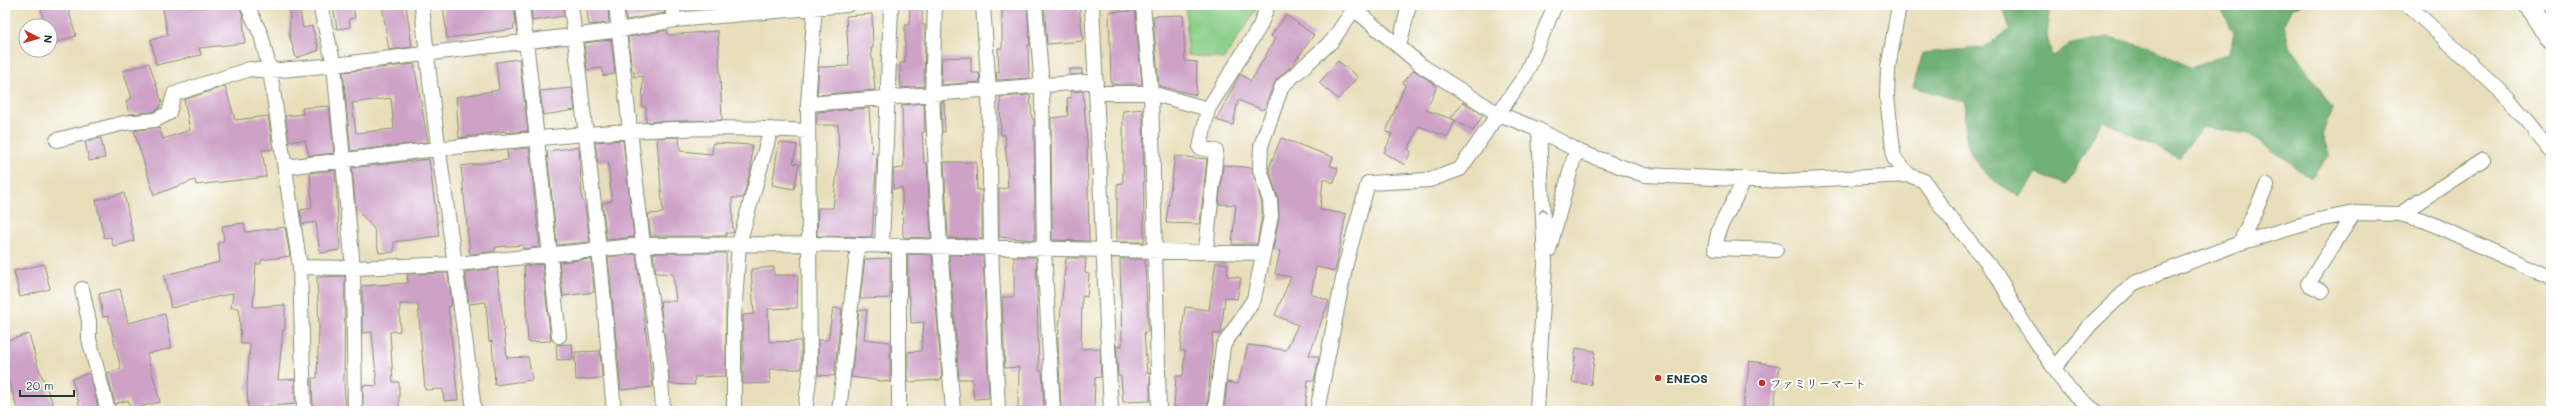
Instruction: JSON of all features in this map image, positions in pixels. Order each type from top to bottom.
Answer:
[{"type":"main road","points":[[2530,5],[2551,38]]},
{"type":"street","points":[[247,5],[261,35],[270,71],[300,267],[304,411]]},
{"type":"street","points":[[320,5],[334,65],[353,268],[355,411]]},
{"type":"street","points":[[422,5],[426,53],[438,148],[456,264],[474,411]]},
{"type":"street","points":[[522,5],[559,336]]},
{"type":"street","points":[[571,5],[599,249],[614,411]]},
{"type":"street","points":[[616,5],[643,245],[660,362],[663,411]]},
{"type":"street","points":[[672,5],[674,20]]},
{"type":"street","points":[[57,140],[124,123],[155,120],[169,113],[174,94],[250,69],[270,71],[334,65],[620,30],[674,20],[847,5]]},
{"type":"street","points":[[882,246],[891,5]]},
{"type":"street","points":[[934,5],[932,95],[940,247],[953,411]]},
{"type":"street","points":[[983,5],[989,91],[991,248],[998,411]]},
{"type":"street","points":[[1035,5],[1042,86],[1044,250],[1053,411]]},
{"type":"street","points":[[1092,5],[1102,251],[1111,411]]},
{"type":"street","points":[[1143,5],[1150,93],[1159,411]]},
{"type":"street","points":[[1206,250],[1216,151],[1200,148],[1208,109],[1260,26],[1268,5]]},
{"type":"street","points":[[1398,46],[1409,5]]},
{"type":"street","points":[[1317,411],[1346,263],[1368,183],[1430,180],[1460,169],[1496,113],[1526,74],[1555,5]]},
{"type":"street","points":[[1899,5],[1888,68],[1887,97],[1894,158],[1909,175]]},
{"type":"street","points":[[2408,5],[2508,98],[2551,151]]},
{"type":"street","points":[[805,411],[810,372],[808,104],[815,7]]},
{"type":"street","points":[[1215,411],[1223,346],[1254,298],[1271,216],[1270,201],[1260,169],[1261,146],[1282,86],[1332,41],[1354,7],[1422,66],[1496,113],[1539,130],[1576,150],[1644,175],[1783,181],[1909,175],[1924,181],[1943,209],[1996,274],[2021,319],[2067,387],[2095,411]]},
{"type":"street","points":[[808,104],[1042,86],[1096,87],[1150,93],[1208,109]]},
{"type":"street","points":[[285,168],[438,148],[586,135],[631,132],[770,129],[808,131]]},
{"type":"street","points":[[734,411],[734,318],[740,244],[770,129]]},
{"type":"street","points":[[1537,411],[1545,264],[1539,130]]},
{"type":"street","points":[[1545,264],[1576,150]]},
{"type":"street","points":[[2400,214],[2483,160]]},
{"type":"street","points":[[1745,179],[1719,229],[1715,248],[1776,250]]},
{"type":"street","points":[[2240,243],[2267,185]]},
{"type":"street","points":[[2054,368],[2091,324],[2134,283],[2240,243],[2318,220],[2354,213],[2400,214],[2426,221],[2551,278]]},
{"type":"street","points":[[2322,291],[2308,284],[2354,213]]},
{"type":"street","points":[[300,267],[353,268],[456,264],[643,245],[808,244],[1044,250],[1206,250],[1263,252]]},
{"type":"street","points":[[839,411],[858,245]]},
{"type":"street","points":[[899,246],[900,411]]},
{"type":"street","points":[[82,289],[89,321],[89,339],[108,411]]},
{"type":"green space","points":[[1186,5],[1259,5],[1224,59],[1187,55]]},
{"type":"green space","points":[[2003,5],[2051,5],[2047,35],[2052,57],[2072,44],[2108,37],[2150,47],[2191,68],[2230,53],[2234,32],[2217,5],[2301,5],[2291,9],[2284,24],[2289,45],[2332,108],[2322,135],[2329,154],[2312,178],[2249,134],[2202,127],[2179,158],[2102,120],[2067,185],[2037,174],[2019,197],[2004,188],[1992,178],[1974,159],[1969,148],[1966,135],[1964,120],[1965,102],[1913,87],[1923,53],[1982,48],[2010,30]]},
{"type":"building","points":[[40,5],[67,5],[76,36],[58,42],[58,18],[43,18]]},
{"type":"building","points":[[162,5],[190,5],[190,8],[239,5],[243,16],[245,43],[199,48],[201,55],[156,65],[151,40],[168,35]]},
{"type":"building","points":[[290,5],[299,5],[303,28],[312,26],[319,50],[296,58],[289,34]]},
{"type":"building","points":[[333,5],[353,5],[355,18],[349,19],[350,27],[337,29]]},
{"type":"building","points":[[382,5],[406,5],[412,47],[389,50]]},
{"type":"building","points":[[443,5],[514,5],[516,24],[513,25],[514,29],[447,38]]},
{"type":"building","points":[[531,5],[563,5],[564,16],[532,21]]},
{"type":"building","points":[[586,5],[608,5],[609,23],[589,25]]},
{"type":"building","points":[[625,5],[664,5],[665,13],[626,20]]},
{"type":"building","points":[[910,5],[922,5],[922,25],[925,25],[924,86],[901,88],[900,63],[905,63],[905,25],[909,25]]},
{"type":"building","points":[[1002,5],[1027,5],[1030,45],[1028,45],[1029,78],[997,80],[996,72],[999,72],[998,48],[1002,48]]},
{"type":"building","points":[[1044,5],[1079,5],[1083,41],[1047,44]]},
{"type":"building","points":[[1135,11],[1142,84],[1111,84],[1109,12]]},
{"type":"building","points":[[872,14],[873,48],[871,48],[875,90],[817,95],[819,67],[849,66],[846,16]]},
{"type":"building","points":[[1183,15],[1185,61],[1197,62],[1196,95],[1159,86],[1153,16]]},
{"type":"building","points":[[1286,15],[1314,35],[1293,64],[1276,80],[1263,110],[1238,100],[1233,125],[1216,120],[1240,74],[1251,81],[1275,39],[1271,36]]},
{"type":"building","points":[[667,30],[668,35],[718,31],[722,120],[646,122],[646,107],[642,107],[643,76],[634,77],[634,71],[632,72],[628,37]]},
{"type":"building","points":[[611,40],[615,74],[603,76],[602,68],[587,70],[584,43]]},
{"type":"building","points":[[971,57],[971,73],[979,73],[980,82],[941,85],[942,58]]},
{"type":"building","points":[[519,59],[528,131],[506,133],[506,131],[459,138],[456,97],[499,90],[496,62]]},
{"type":"building","points":[[1338,61],[1358,77],[1338,99],[1319,83]]},
{"type":"building","points":[[149,63],[162,102],[159,108],[153,112],[129,114],[126,101],[132,98],[123,71]]},
{"type":"building","points":[[414,64],[428,142],[351,151],[343,72]],"holes":[[[391,98],[394,129],[356,133],[352,103]]]},
{"type":"building","points":[[1070,69],[1082,69],[1082,74],[1070,75]]},
{"type":"building","points":[[1414,70],[1437,86],[1426,110],[1455,120],[1448,137],[1419,126],[1408,150],[1411,151],[1405,165],[1384,153],[1392,134],[1386,132],[1405,85],[1403,83]]},
{"type":"building","points":[[225,86],[235,120],[268,116],[273,149],[262,150],[266,177],[196,185],[195,180],[154,195],[134,131],[159,127],[163,139],[190,130],[184,100]]},
{"type":"building","points":[[572,88],[575,110],[543,115],[540,91]]},
{"type":"building","points":[[1083,91],[1087,141],[1089,241],[1052,240],[1051,118],[1068,116],[1067,98],[1071,98],[1071,92]]},
{"type":"building","points":[[1030,95],[1032,119],[1034,119],[1035,240],[999,237],[999,189],[1008,188],[1005,135],[1001,135],[1000,97]]},
{"type":"building","points":[[941,102],[944,102],[945,132],[942,132]]},
{"type":"building","points":[[1463,102],[1483,115],[1473,131],[1451,118]]},
{"type":"building","points":[[924,103],[925,132],[922,132],[924,163],[927,163],[931,238],[903,237],[902,188],[893,189],[893,169],[904,168],[902,105]]},
{"type":"building","points":[[329,106],[334,153],[309,156],[305,140],[289,141],[285,116],[303,114],[302,108]]},
{"type":"building","points":[[869,108],[872,153],[877,153],[872,237],[817,236],[818,208],[833,208],[839,154],[838,125],[817,125],[817,112]]},
{"type":"building","points":[[1143,109],[1144,242],[1117,242],[1117,184],[1123,183],[1123,111]]},
{"type":"building","points":[[679,137],[680,151],[712,154],[713,143],[752,145],[751,168],[743,198],[732,198],[733,233],[726,233],[726,236],[651,236],[648,214],[663,213],[657,138]]},
{"type":"building","points":[[101,138],[105,158],[89,161],[85,142]]},
{"type":"building","points":[[1281,138],[1333,157],[1330,166],[1338,168],[1334,183],[1323,179],[1320,210],[1346,214],[1335,271],[1316,267],[1311,294],[1329,301],[1309,355],[1319,357],[1314,381],[1308,380],[1305,411],[1224,411],[1227,382],[1238,384],[1248,345],[1286,350],[1298,325],[1275,315],[1291,277],[1275,274],[1280,251],[1273,250],[1279,215],[1278,199],[1269,168]]},
{"type":"building","points":[[623,140],[634,237],[607,240],[602,203],[612,201],[608,162],[598,163],[595,142]]},
{"type":"building","points":[[779,142],[797,145],[793,163],[799,164],[794,189],[772,185]]},
{"type":"building","points":[[579,147],[582,198],[585,206],[590,242],[557,245],[547,151]]},
{"type":"building","points":[[529,148],[540,247],[523,249],[523,245],[495,247],[495,251],[470,254],[461,166],[508,160],[507,150]]},
{"type":"building","points":[[1175,156],[1207,159],[1200,224],[1166,223]]},
{"type":"building","points":[[429,159],[439,236],[394,242],[394,252],[379,253],[374,229],[362,215],[356,214],[352,168]]},
{"type":"building","points":[[944,162],[976,162],[977,190],[982,190],[982,239],[948,238]]},
{"type":"building","points":[[1223,165],[1252,168],[1262,203],[1262,215],[1257,244],[1232,244],[1236,205],[1219,204]]},
{"type":"building","points":[[335,170],[340,250],[320,253],[316,222],[302,224],[300,210],[312,208],[310,173]]},
{"type":"building","points":[[124,193],[134,241],[113,246],[111,237],[104,238],[96,200]]},
{"type":"building","points":[[244,223],[246,232],[285,227],[290,256],[261,260],[261,264],[256,264],[253,307],[285,305],[285,330],[283,330],[278,380],[295,379],[295,404],[248,408],[247,384],[250,344],[241,344],[239,308],[231,308],[233,293],[171,308],[164,275],[220,262],[218,243],[224,241],[222,226]]},
{"type":"building","points":[[653,253],[726,253],[726,376],[694,377],[695,385],[670,384],[660,301],[676,301],[673,274],[656,273]]},
{"type":"building","points":[[636,254],[653,387],[621,390],[608,257]]},
{"type":"building","points":[[908,254],[932,255],[942,378],[940,380],[908,382],[908,352],[921,351],[924,322],[911,323],[910,297],[908,297]]},
{"type":"building","points":[[949,255],[983,256],[989,398],[974,399],[972,379],[959,379]]},
{"type":"building","points":[[1014,257],[1036,257],[1039,371],[1042,371],[1044,409],[1018,409],[1019,367],[1005,368],[1002,297],[1014,297]]},
{"type":"building","points":[[890,258],[890,298],[860,299],[865,259]]},
{"type":"building","points":[[1066,258],[1086,258],[1085,273],[1089,274],[1087,297],[1082,296],[1081,349],[1100,348],[1101,377],[1095,378],[1094,411],[1061,411],[1058,340]]},
{"type":"building","points":[[591,259],[594,292],[563,296],[559,262]]},
{"type":"building","points":[[1120,259],[1145,259],[1148,332],[1144,332],[1147,373],[1150,373],[1150,401],[1123,402],[1121,376],[1118,376],[1116,346],[1122,346]]},
{"type":"building","points":[[1216,262],[1228,264],[1227,276],[1241,278],[1237,299],[1225,297],[1221,334],[1213,333],[1207,410],[1174,407],[1176,376],[1183,376],[1185,351],[1180,350],[1185,307],[1209,310]]},
{"type":"building","points":[[44,264],[50,289],[20,297],[14,271]]},
{"type":"building","points":[[542,264],[551,341],[528,342],[524,266]]},
{"type":"building","points":[[774,267],[774,275],[798,275],[797,308],[768,309],[769,342],[801,341],[801,369],[769,369],[770,383],[743,384],[743,315],[754,314],[751,269]]},
{"type":"building","points":[[497,268],[507,358],[528,357],[532,380],[495,385],[492,341],[489,342],[486,302],[469,304],[465,272]]},
{"type":"building","points":[[448,273],[452,306],[448,306],[458,400],[444,401],[443,389],[425,390],[418,304],[400,304],[400,331],[390,332],[393,382],[399,382],[399,409],[363,410],[363,385],[377,386],[372,332],[362,333],[362,286],[408,283],[407,274]]},
{"type":"building","points":[[345,276],[344,384],[346,407],[313,407],[312,378],[317,378],[319,329],[317,277]]},
{"type":"building","points":[[120,289],[128,323],[165,314],[172,348],[147,354],[160,402],[131,409],[128,400],[115,404],[107,373],[121,369],[108,316],[103,317],[99,294]]},
{"type":"building","points":[[833,308],[842,309],[834,376],[818,375],[818,340],[828,340]]},
{"type":"building","points":[[859,310],[867,310],[864,339],[890,342],[890,382],[851,377]]},
{"type":"building","points":[[29,334],[38,367],[56,411],[18,411],[8,379],[5,380],[5,341]]},
{"type":"building","points":[[572,344],[573,359],[557,360],[556,345]]},
{"type":"building","points":[[1576,348],[1595,351],[1591,385],[1572,382]]},
{"type":"building","points":[[600,351],[602,378],[576,380],[575,352]]},
{"type":"building","name":"ファミリーマート","points":[[1750,361],[1780,366],[1773,411],[1742,411]]},
{"type":"building","points":[[89,373],[99,410],[81,411],[72,379]]},
{"type":"place","name":"ENEOS","points":[[1658,378]]},
{"type":"place","name":"ファミリーマート","points":[[1762,383]]}]
